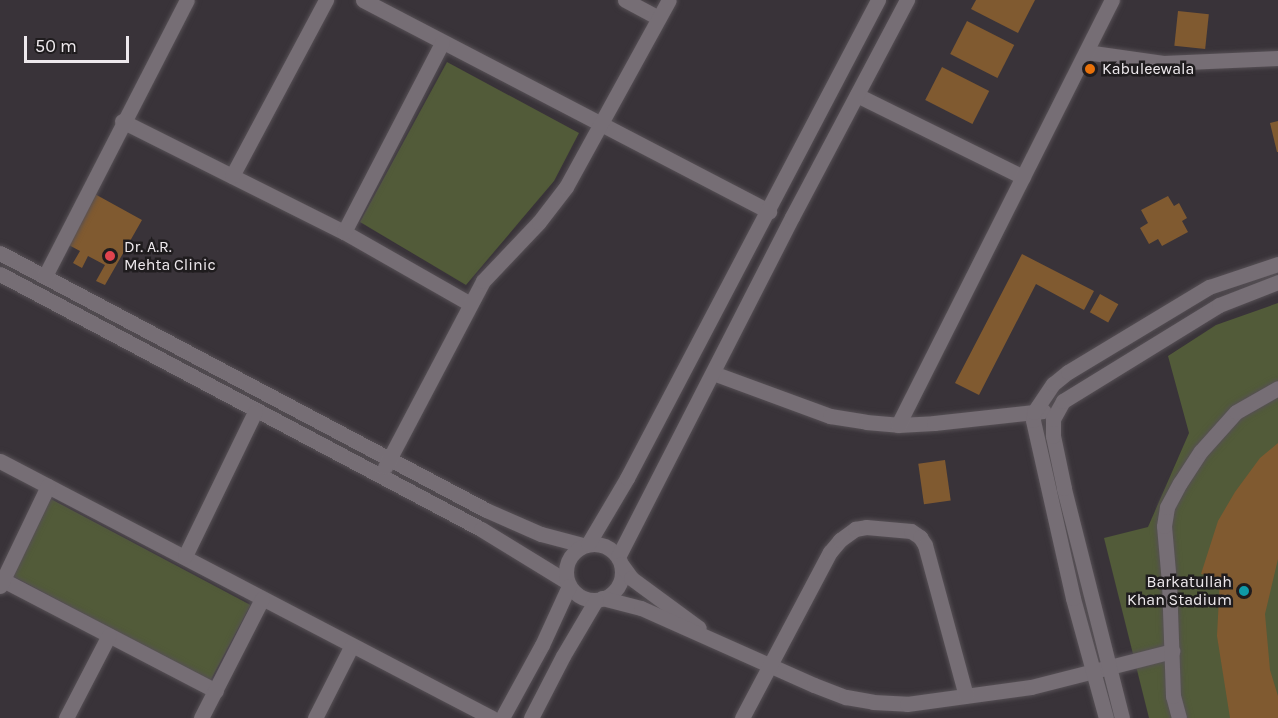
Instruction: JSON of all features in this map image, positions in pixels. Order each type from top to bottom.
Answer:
[{"type":"street","points":[[45,276],[187,0]]},
{"type":"street","points":[[232,176],[326,0]]},
{"type":"street","points":[[363,0],[769,211]]},
{"type":"street","points":[[625,0],[659,18]]},
{"type":"street","points":[[381,475],[483,281],[539,222],[566,188],[669,0]]},
{"type":"street","points":[[502,718],[542,645],[568,583],[569,558],[586,545],[627,478],[878,0]]},
{"type":"street","points":[[531,718],[562,656],[599,599],[610,595],[620,581],[619,560],[713,373],[907,0]]},
{"type":"street","points":[[898,425],[1112,0]]},
{"type":"street","points":[[344,232],[442,43]]},
{"type":"street","points":[[1086,52],[1163,63],[1278,58]]},
{"type":"street","points":[[856,95],[1023,177]]},
{"type":"street","points":[[123,121],[344,232],[470,304]]},
{"type":"street","points":[[0,253],[389,460],[530,529],[586,545],[606,546],[631,578],[709,636]]},
{"type":"street","points":[[1106,718],[1092,671],[1038,443],[1033,420],[1034,412],[1053,384],[1068,372],[1209,287],[1278,264]]},
{"type":"street","points":[[0,274],[255,412],[381,475],[481,529],[568,583],[579,596],[622,601],[709,636],[836,693],[873,702],[907,704],[1031,687],[1172,651]]},
{"type":"street","points":[[1122,718],[1053,436],[1053,419],[1063,401],[1219,304],[1278,282]]},
{"type":"street","points":[[713,373],[830,416],[898,425],[988,419],[1058,409]]},
{"type":"street","points":[[1179,718],[1173,696],[1168,565],[1164,526],[1167,507],[1201,451],[1236,412],[1278,388]]},
{"type":"street","points":[[185,556],[255,412]]},
{"type":"street","points":[[0,461],[185,556],[351,647],[492,718]]},
{"type":"street","points":[[48,486],[2,583],[216,691]]},
{"type":"street","points":[[742,718],[830,552],[840,540],[855,529],[866,527],[904,530],[920,537],[925,545],[966,696]]},
{"type":"street","points":[[201,718],[262,599]]},
{"type":"street","points":[[66,718],[109,635]]},
{"type":"street","points":[[315,718],[351,647]]},
{"type":"green space","points":[[447,62],[579,133],[554,181],[466,285],[360,222]]},
{"type":"green space","points":[[1278,303],[1278,718],[1149,718],[1104,538],[1148,527],[1189,433],[1168,356],[1216,325]]},
{"type":"green space","points":[[51,499],[251,605],[210,681],[11,575]]},
{"type":"building","points":[[976,0],[1035,0],[1018,33],[971,9]]},
{"type":"building","points":[[1178,11],[1209,14],[1205,49],[1174,46]]},
{"type":"building","points":[[967,21],[1014,45],[997,78],[950,54]]},
{"type":"building","points":[[942,67],[989,91],[972,124],[925,100]]},
{"type":"building","points":[[1278,121],[1278,152],[1277,152],[1270,123]]},
{"type":"building","points":[[93,193],[142,220],[105,285],[96,281],[105,265],[88,256],[82,268],[73,263],[80,251],[65,243]]},
{"type":"building","points":[[1168,196],[1174,206],[1179,203],[1187,218],[1182,221],[1188,232],[1162,246],[1158,239],[1149,244],[1140,228],[1148,223],[1141,210]]},
{"type":"building","points":[[1022,254],[1094,291],[1084,310],[1036,284],[979,395],[955,383]]},
{"type":"building","points":[[1100,294],[1118,304],[1108,323],[1090,312]]},
{"type":"building","name":"Barkatullah Khan Stadium","points":[[1278,443],[1278,559],[1265,614],[1270,670],[1278,696],[1278,718],[1230,718],[1217,636],[1220,578],[1201,574],[1218,521],[1235,492],[1260,458]]},
{"type":"building","points":[[945,460],[951,501],[924,504],[918,464]]},
{"type":"place","name":"Kabuleewala","points":[[1090,69]]},
{"type":"place","name":"Dr. A.R. Mehta Clinic","points":[[110,256]]},
{"type":"place","name":"Barkatullah Khan Stadium","points":[[1244,591]]}]
